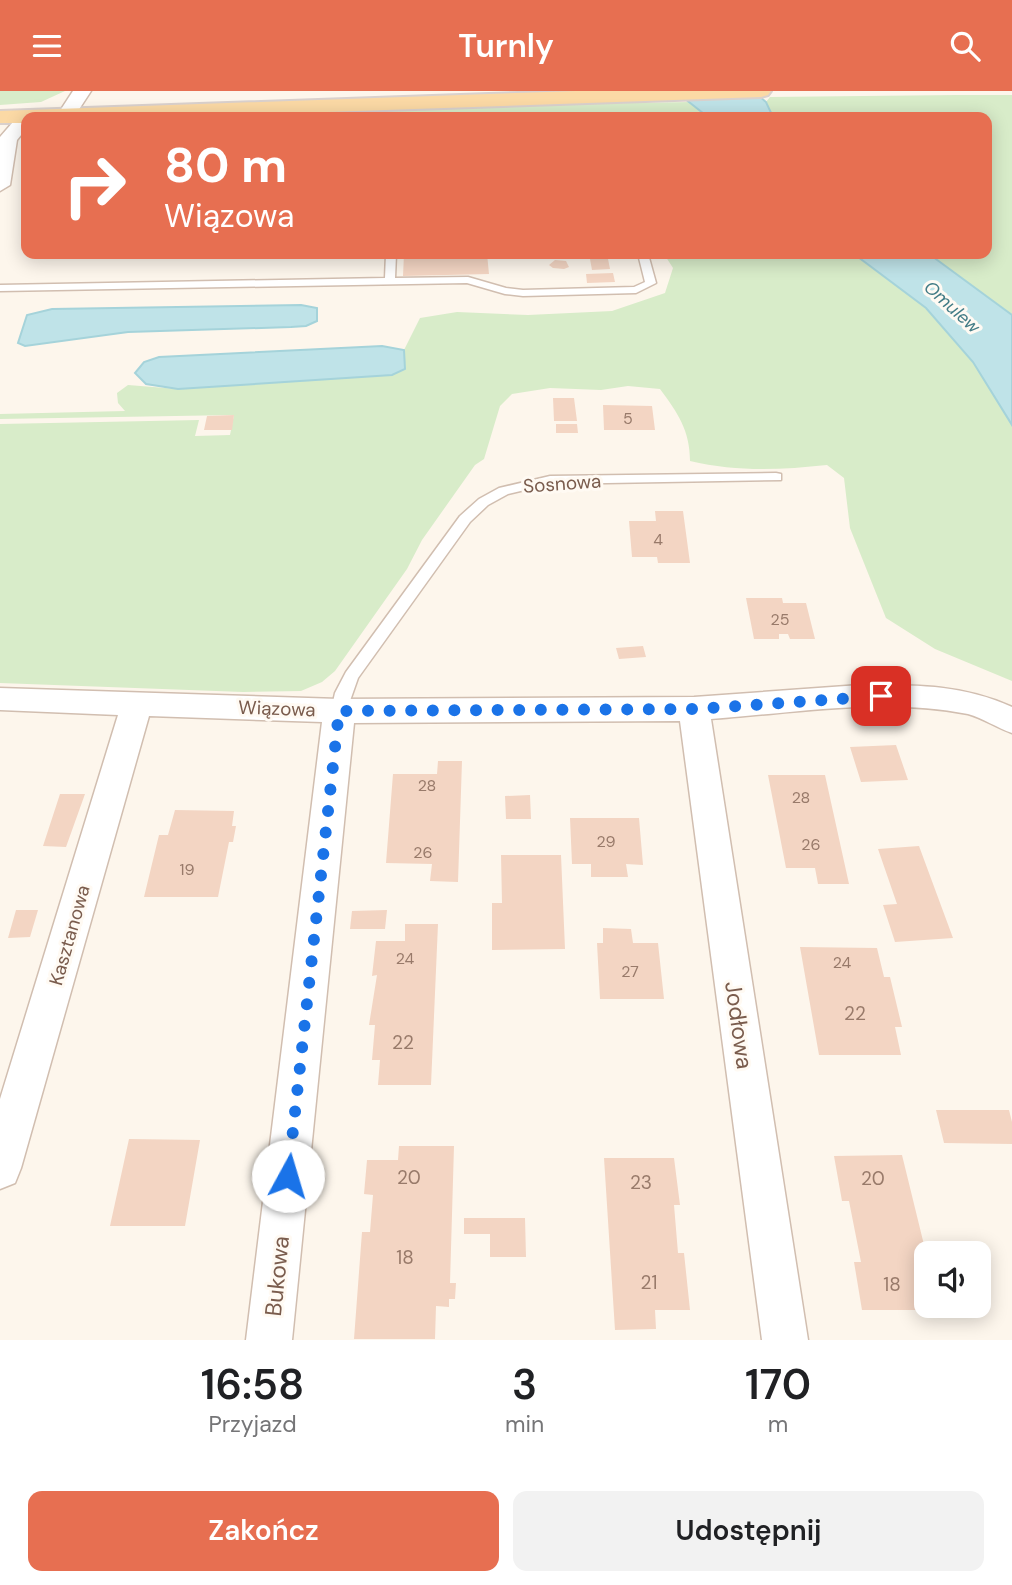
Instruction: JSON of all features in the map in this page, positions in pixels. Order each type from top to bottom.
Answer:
[{"type":"main road","points":[[128,112],[761,91]]},
{"type":"main road","points":[[0,117],[21,117]]},
{"type":"street","points":[[68,112],[82,91]]},
{"type":"street","points":[[1,180],[8,139],[21,125]]},
{"type":"street","points":[[1,180],[21,150]]},
{"type":"street","name":"Wiązowa","points":[[0,699],[339,711],[694,709],[860,696],[923,697],[976,704],[1012,721]]},
{"type":"street","name":"Kasztanowa","points":[[0,1168],[137,702]]},
{"type":"street","name":"Jodłowa","points":[[694,709],[785,1340]]},
{"type":"street","name":"Bukowa","points":[[269,1340],[339,711]]},
{"type":"lane","points":[[390,281],[391,259]]},
{"type":"lane","points":[[0,288],[468,280],[505,291],[523,293],[636,290],[646,287],[652,279],[645,259]]},
{"type":"lane","name":"Sosnowa","points":[[339,711],[351,676],[465,519],[489,497],[523,483],[550,480],[776,477]]},
{"type":"green space","points":[[0,91],[65,91],[41,102],[0,105]]},
{"type":"green space","points":[[1012,95],[1012,315],[936,259],[992,259],[992,112],[771,112],[766,102],[770,97]]},
{"type":"green space","points":[[692,102],[703,112],[369,112],[503,105]]},
{"type":"green space","points":[[667,259],[860,259],[926,308],[973,362],[1012,425],[1012,681],[935,649],[886,618],[850,528],[844,478],[827,465],[758,469],[690,461],[688,440],[682,423],[660,389],[628,386],[601,390],[550,388],[512,394],[500,406],[484,459],[475,465],[422,540],[407,569],[335,671],[322,682],[301,691],[243,692],[0,683],[0,424],[199,420],[195,436],[230,435],[234,415],[0,419],[0,414],[125,411],[118,403],[117,393],[128,385],[178,389],[273,381],[405,361],[404,350],[420,318],[457,312],[528,315],[612,311],[665,293],[673,268]]},
{"type":"water","points":[[675,91],[753,91],[766,102],[771,112],[702,112]]},
{"type":"water","name":"Omulew","points":[[861,259],[936,259],[1012,315],[1012,425],[973,362],[926,308]]},
{"type":"water","points":[[301,305],[317,308],[317,321],[306,326],[128,332],[25,346],[18,343],[27,315],[52,309]]},
{"type":"water","points":[[382,346],[404,350],[405,369],[392,375],[178,389],[146,384],[135,373],[144,362],[159,357]]},
{"type":"building","points":[[404,259],[488,259],[489,274],[403,276]]},
{"type":"building","points":[[590,259],[608,259],[610,269],[592,270]]},
{"type":"building","points":[[555,260],[566,261],[569,267],[553,268],[549,265]]},
{"type":"building","points":[[613,273],[615,282],[587,283],[586,274]]},
{"type":"building","points":[[553,398],[574,398],[577,421],[554,421]]},
{"type":"building","points":[[603,405],[652,406],[655,430],[604,430]]},
{"type":"building","points":[[234,415],[232,430],[204,430],[207,416]]},
{"type":"building","points":[[556,424],[577,424],[578,433],[556,433]]},
{"type":"building","points":[[655,511],[683,511],[690,563],[658,563],[657,557],[632,557],[629,521],[656,521]]},
{"type":"building","points":[[746,598],[782,598],[783,603],[806,603],[815,639],[790,639],[788,634],[779,634],[779,639],[754,639]]},
{"type":"building","points":[[643,646],[646,657],[619,659],[616,648]]},
{"type":"building","points":[[896,745],[908,780],[861,782],[850,747]]},
{"type":"building","points":[[438,761],[462,761],[458,882],[430,881],[432,864],[386,863],[393,774],[437,774]]},
{"type":"building","points":[[768,775],[825,775],[849,884],[818,884],[815,868],[786,868]]},
{"type":"building","points":[[60,794],[85,794],[66,847],[43,846]]},
{"type":"building","points":[[530,795],[531,819],[506,819],[505,796]]},
{"type":"building","points":[[175,810],[234,811],[232,826],[236,826],[233,842],[229,842],[218,897],[144,897],[159,835],[168,835]]},
{"type":"building","points":[[570,818],[639,818],[643,865],[626,864],[628,877],[591,877],[591,864],[572,864]]},
{"type":"building","points":[[919,846],[953,938],[895,942],[883,905],[897,904],[878,849]]},
{"type":"building","points":[[501,855],[561,855],[565,949],[492,950],[492,903],[502,903]]},
{"type":"building","points":[[16,910],[38,910],[30,937],[8,938]]},
{"type":"building","points":[[387,910],[385,929],[350,929],[352,911]]},
{"type":"building","points":[[405,924],[438,924],[431,1085],[378,1085],[380,1060],[372,1060],[375,1025],[369,1025],[377,975],[372,976],[376,941],[405,941]]},
{"type":"building","points":[[603,928],[631,929],[633,943],[658,943],[664,999],[600,999],[597,943],[603,943]]},
{"type":"building","points":[[800,947],[877,948],[884,977],[890,977],[902,1027],[895,1027],[901,1055],[819,1055]]},
{"type":"building","points":[[936,1110],[1009,1110],[1012,1144],[944,1143]]},
{"type":"building","points":[[129,1139],[200,1140],[185,1226],[110,1226]]},
{"type":"building","points":[[399,1146],[454,1146],[450,1283],[456,1283],[455,1299],[449,1299],[449,1307],[436,1306],[435,1339],[354,1339],[362,1232],[370,1232],[373,1195],[364,1194],[367,1160],[398,1160]]},
{"type":"building","points":[[902,1155],[923,1241],[914,1241],[914,1310],[862,1310],[854,1262],[861,1262],[849,1201],[842,1201],[834,1156]]},
{"type":"building","points":[[604,1158],[674,1158],[680,1205],[674,1205],[678,1253],[684,1253],[690,1310],[655,1310],[656,1329],[615,1330]]},
{"type":"building","points":[[464,1218],[525,1218],[526,1257],[490,1257],[490,1234],[464,1234]]},
{"type":"route","points":[[288,1176],[339,711],[694,709],[881,696]]}]
